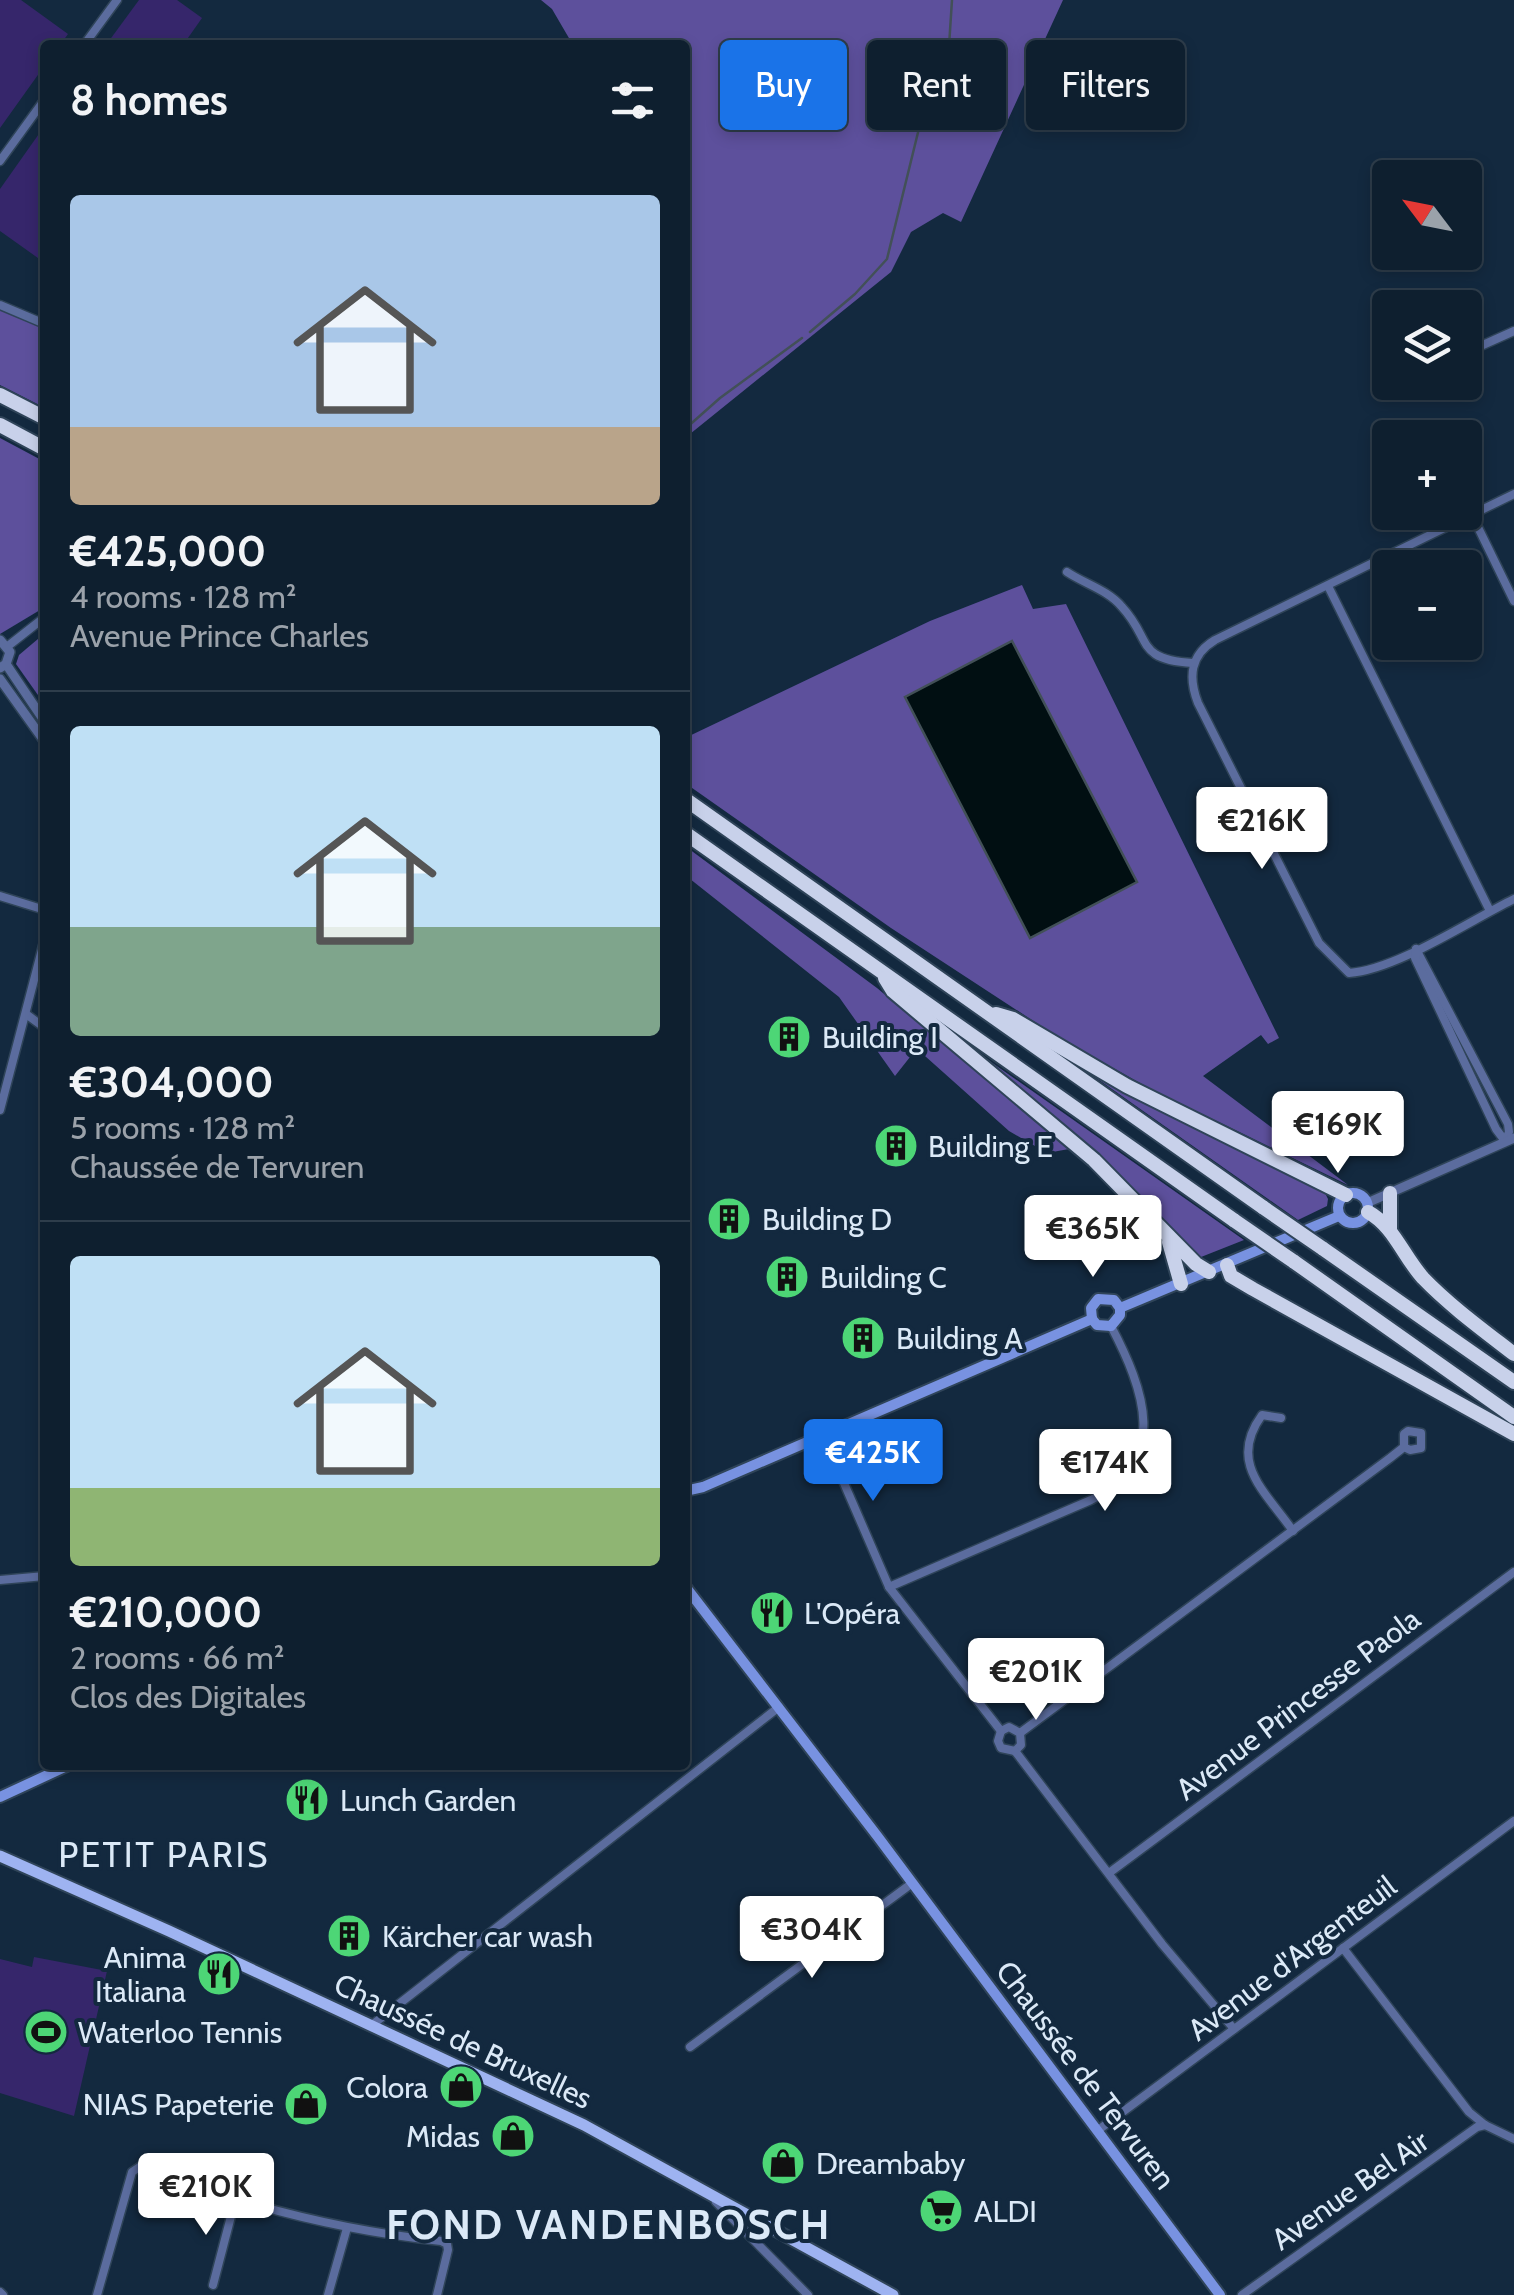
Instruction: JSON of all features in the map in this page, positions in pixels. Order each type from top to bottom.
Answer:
[{"type":"highway","points":[[0,395],[40,415]]},
{"type":"highway","points":[[0,425],[40,445]]},
{"type":"highway","points":[[690,803],[1514,1382]]},
{"type":"highway","points":[[690,837],[1514,1417]]},
{"type":"highway","points":[[881,971],[892,991],[1094,1160],[1164,1233],[1209,1272]]},
{"type":"highway","points":[[983,1010],[1013,1019],[1126,1086],[1346,1194]]},
{"type":"highway","points":[[1390,1194],[1390,1230]]},
{"type":"highway","points":[[1367,1208],[1390,1230],[1422,1276],[1514,1354]]},
{"type":"highway","points":[[1164,1233],[1176,1258],[1181,1284]]},
{"type":"highway","points":[[1227,1264],[1232,1276],[1253,1289],[1514,1434]]},
{"type":"main road","points":[[1346,1194],[1358,1194],[1367,1208],[1364,1218],[1351,1224],[1339,1216],[1338,1204],[1346,1194]]},
{"type":"main road","points":[[1120,1308],[1339,1216]]},
{"type":"main road","points":[[1098,1299],[1114,1300],[1120,1308],[1117,1322],[1111,1326],[1104,1327],[1092,1319],[1092,1308],[1098,1299]]},
{"type":"main road","points":[[690,1490],[824,1437],[1092,1319]]},
{"type":"main road","points":[[690,1496],[703,1487]]},
{"type":"main road","name":"Chaussée de Tervuren","points":[[690,1589],[1220,2295]]},
{"type":"main road","points":[[0,1797],[58,1770]]},
{"type":"main road","name":"Chaussée de Bruxelles","points":[[0,1856],[584,2125],[893,2295]]},
{"type":"street","points":[[88,40],[116,0]]},
{"type":"street","points":[[0,160],[40,106]]},
{"type":"street","points":[[0,305],[40,322]]},
{"type":"street","points":[[1482,345],[1514,330]]},
{"type":"street","points":[[1482,510],[1514,494]]},
{"type":"street","points":[[1442,530],[1214,640],[1193,662],[1192,682],[1198,703],[1319,943],[1348,973],[1365,972],[1514,900]]},
{"type":"street","points":[[1479,530],[1514,601]]},
{"type":"street","points":[[1067,572],[1121,605],[1145,647],[1172,662],[1193,662]]},
{"type":"street","points":[[1328,586],[1490,911]]},
{"type":"street","points":[[40,620],[4,643],[3,666],[40,715]]},
{"type":"street","points":[[0,679],[40,735]]},
{"type":"street","points":[[0,896],[40,908]]},
{"type":"street","points":[[1367,1208],[1510,1140],[1496,1129],[1416,958],[1416,949]]},
{"type":"street","points":[[0,1110],[40,958]]},
{"type":"street","points":[[26,1014],[40,1024]]},
{"type":"street","points":[[890,1587],[1102,1495],[1128,1473],[1143,1444],[1144,1407],[1111,1326]]},
{"type":"street","points":[[1282,1418],[1262,1415],[1248,1445],[1247,1461],[1253,1476],[1293,1530]]},
{"type":"street","points":[[824,1437],[890,1587],[1001,1731]]},
{"type":"street","points":[[1020,1733],[1404,1446]]},
{"type":"street","name":"Avenue Princesse Paola","points":[[1109,1873],[1514,1572]]},
{"type":"street","points":[[0,1580],[40,1576]]},
{"type":"street","points":[[372,2025],[779,1707]]},
{"type":"street","points":[[1001,1731],[1010,1728],[1020,1733],[1022,1740],[1015,1751]]},
{"type":"street","points":[[1001,1731],[1001,1748],[1015,1751],[1162,1944],[1234,2029]]},
{"type":"street","name":"Avenue d'Argenteuil","points":[[1097,2131],[1514,1821]]},
{"type":"street","points":[[690,2047],[911,1884]]},
{"type":"street","points":[[1343,1948],[1469,2112],[1514,2140]]},
{"type":"street","name":"Avenue Bel Air","points":[[1242,2295],[1485,2125]]},
{"type":"street","points":[[97,2295],[136,2168],[140,2166],[235,2201],[347,2228],[447,2244],[438,2295]]},
{"type":"street","points":[[710,2195],[808,2295]]},
{"type":"street","points":[[213,2284],[235,2201]]},
{"type":"street","points":[[328,2295],[347,2228]]},
{"type":"shaded area","points":[[0,0],[21,0],[68,34],[64,40],[40,40],[40,72],[0,128]]},
{"type":"shaded area","points":[[139,0],[177,0],[202,18],[187,40],[110,40]]},
{"type":"shaded area","points":[[541,0],[1063,0],[1045,40],[1026,40],[1026,81],[1006,124],[1006,40],[867,40],[867,130],[1003,130],[961,222],[943,213],[911,232],[891,272],[690,434],[690,40],[570,40],[552,9]]},
{"type":"shaded area","points":[[40,132],[40,259],[0,231],[0,189]]},
{"type":"shaded area","points":[[0,308],[40,326],[40,405],[0,385]]},
{"type":"shaded area","points":[[0,438],[40,459],[40,610],[0,634]]},
{"type":"shaded area","points":[[1022,585],[1033,609],[1066,604],[1279,1038],[1268,1044],[1261,1035],[1203,1076],[1348,1185],[1149,1088],[1061,1039],[891,928],[690,787],[690,736],[930,621]]},
{"type":"shaded area","points":[[40,637],[40,698],[16,664],[19,655]]},
{"type":"shaded area","points":[[1012,641],[1137,882],[1030,938],[905,697]]},
{"type":"shaded area","points":[[690,850],[877,988],[1069,1149],[1047,1153],[1009,1131],[925,1056],[910,1057],[895,1076],[839,997],[690,879]]},
{"type":"shaded area","points":[[981,1055],[1244,1240],[1196,1259],[1082,1142]]},
{"type":"shaded area","points":[[1075,1063],[1324,1191],[1327,1206],[1298,1220]]},
{"type":"shaded area","name":"Waterloo Tennis","points":[[34,1957],[107,1971],[74,2116],[0,2093],[0,1959],[32,1967]]},
{"type":"waterway","points":[[810,332],[855,294],[887,259],[923,112],[945,87],[952,0]]},
{"type":"waterway","points":[[690,425],[802,338]]},
{"type":"place","name":"Building I","points":[[789,1037]]},
{"type":"place","name":"Building E","points":[[896,1146]]},
{"type":"place","name":"Building D","points":[[729,1219]]},
{"type":"place","name":"Building C","points":[[787,1277]]},
{"type":"place","name":"Building A","points":[[863,1338]]},
{"type":"place","name":"L'Opéra","points":[[772,1613]]},
{"type":"place","name":"Lunch Garden","points":[[307,1800]]},
{"type":"place","name":"Kärcher car wash","points":[[349,1936]]},
{"type":"place","name":"Anima Italiana","points":[[219,1974]]},
{"type":"place","name":"Waterloo Tennis","points":[[46,2032]]},
{"type":"place","name":"Colora","points":[[461,2087]]},
{"type":"place","name":"NIAS Papeterie","points":[[306,2104]]},
{"type":"place","name":"Midas","points":[[513,2136]]},
{"type":"place","name":"Dreambaby","points":[[783,2163]]},
{"type":"place","name":"ALDI","points":[[941,2211]]},
{"type":"district","name":"PETIT PARIS","points":[[164,1854]]},
{"type":"district","name":"FOND VANDENBOSCH","points":[[609,2224]]}]
